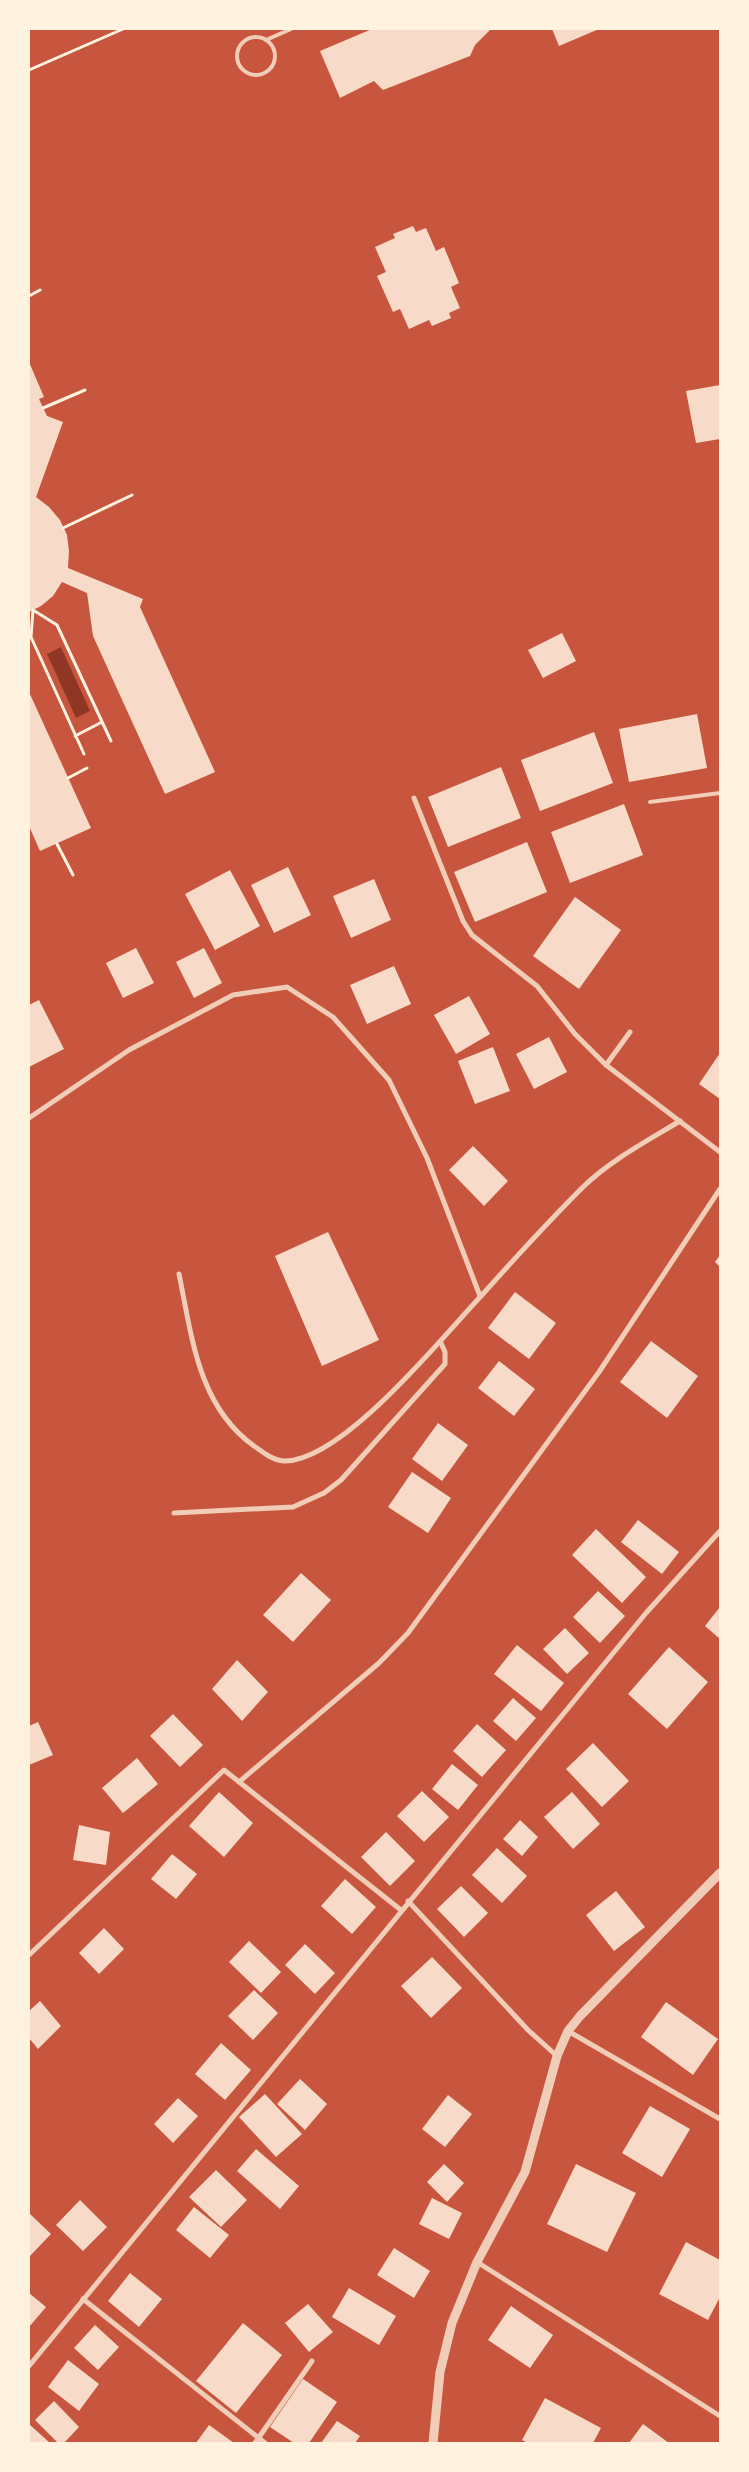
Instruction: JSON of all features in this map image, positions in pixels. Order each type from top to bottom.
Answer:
[{"type":"street","points":[[414,798],[463,921],[472,935],[537,986],[575,1034],[606,1065],[720,1152]]},
{"type":"street","points":[[29,1118],[128,1050],[233,995],[287,986],[333,1017],[389,1080],[427,1158],[480,1296]]},
{"type":"street","points":[[606,1065],[630,1032]]},
{"type":"street","points":[[179,1274],[196,1360],[208,1392],[224,1418],[245,1439],[269,1457],[284,1461],[304,1456],[337,1440],[371,1412],[441,1343],[480,1296],[585,1186],[631,1150],[680,1121]]},
{"type":"street","points":[[239,1782],[379,1663],[408,1633],[599,1372],[720,1189]]},
{"type":"street","points":[[174,1514],[293,1507],[324,1493],[341,1480],[445,1364],[441,1343]]},
{"type":"street","points":[[29,2366],[408,1901],[646,1613],[720,1531]]},
{"type":"street","points":[[29,1955],[224,1770],[401,1910]]},
{"type":"street","points":[[434,2443],[440,2372],[449,2333],[477,2262],[525,2172],[557,2056],[568,2031],[580,2016],[720,1873]]},
{"type":"street","points":[[408,1901],[528,2030],[557,2056]]},
{"type":"street","points":[[568,2031],[720,2119]]},
{"type":"street","points":[[477,2262],[720,2416]]},
{"type":"street","points":[[83,2299],[257,2441],[265,2443]]},
{"type":"street","points":[[257,2441],[312,2360]]},
{"type":"lane","points":[[266,40],[274,50],[274,62],[262,74],[250,74],[240,66],[238,61],[239,48],[242,43],[254,38],[266,40],[291,29]]},
{"type":"lane","points":[[650,802],[720,792]]},
{"type":"path","points":[[29,70],[123,29]]},
{"type":"path","points":[[29,296],[40,290]]},
{"type":"path","points":[[43,408],[85,390]]},
{"type":"path","points":[[63,528],[132,495]]},
{"type":"path","points":[[84,754],[31,638],[33,610],[57,625],[111,741]]},
{"type":"path","points":[[75,736],[102,722]]},
{"type":"path","points":[[68,778],[87,768]]},
{"type":"path","points":[[57,844],[73,875]]},
{"type":"shaded area","points":[[61,647],[90,711],[76,718],[47,654]]},
{"type":"building","points":[[372,29],[491,29],[475,45],[470,56],[383,90],[374,81],[340,98],[320,51]]},
{"type":"building","points":[[552,29],[599,29],[559,46]]},
{"type":"building","points":[[413,226],[416,232],[426,228],[436,251],[444,247],[459,283],[451,287],[460,308],[449,313],[451,318],[432,326],[429,320],[409,329],[400,309],[393,312],[377,276],[386,272],[375,247],[395,238],[393,234]]},
{"type":"building","points":[[29,362],[44,397],[39,399],[47,416],[63,422],[36,497],[49,507],[60,520],[67,535],[69,551],[68,568],[143,599],[140,607],[215,772],[165,794],[93,636],[87,593],[62,582],[53,596],[41,606],[29,612]]},
{"type":"building","points":[[720,385],[720,439],[696,443],[686,391]]},
{"type":"building","points":[[562,633],[576,661],[543,678],[528,650]]},
{"type":"building","points":[[29,692],[91,828],[40,851],[29,826]]},
{"type":"building","points":[[697,714],[707,768],[629,782],[619,729]]},
{"type":"building","points":[[594,732],[613,783],[540,811],[521,760]]},
{"type":"building","points":[[501,767],[521,818],[448,847],[428,797]]},
{"type":"building","points":[[624,804],[643,855],[570,883],[551,832]]},
{"type":"building","points":[[527,842],[547,892],[475,922],[454,872]]},
{"type":"building","points":[[288,867],[311,915],[274,933],[251,885]]},
{"type":"building","points":[[230,870],[260,926],[215,950],[185,894]]},
{"type":"building","points":[[374,879],[391,920],[351,938],[333,896]]},
{"type":"building","points":[[575,897],[621,930],[579,989],[533,956]]},
{"type":"building","points":[[136,948],[154,983],[123,998],[106,963]]},
{"type":"building","points":[[204,948],[222,983],[194,998],[176,962]]},
{"type":"building","points":[[394,966],[411,1004],[367,1024],[350,985]]},
{"type":"building","points":[[469,996],[490,1034],[456,1054],[434,1015]]},
{"type":"building","points":[[39,1000],[64,1049],[29,1067],[29,1005]]},
{"type":"building","points":[[549,1037],[567,1072],[534,1089],[516,1054]]},
{"type":"building","points":[[493,1047],[510,1091],[475,1104],[458,1061]]},
{"type":"building","points":[[720,1053],[720,1099],[699,1084]]},
{"type":"building","points":[[473,1146],[508,1181],[484,1206],[449,1170]]},
{"type":"building","points":[[328,1232],[379,1340],[322,1366],[275,1256]]},
{"type":"building","points":[[720,1255],[720,1267],[715,1262]]},
{"type":"building","points":[[515,1292],[556,1323],[529,1359],[488,1328]]},
{"type":"building","points":[[651,1341],[698,1376],[667,1418],[620,1382]]},
{"type":"building","points":[[499,1361],[535,1389],[514,1416],[478,1388]]},
{"type":"building","points":[[438,1423],[468,1445],[442,1481],[412,1459]]},
{"type":"building","points":[[412,1472],[451,1498],[428,1533],[388,1507]]},
{"type":"building","points":[[638,1520],[679,1552],[662,1574],[621,1542]]},
{"type":"building","points":[[596,1529],[646,1577],[622,1603],[572,1555]]},
{"type":"building","points":[[301,1573],[331,1600],[293,1642],[263,1615]]},
{"type":"building","points":[[598,1591],[625,1616],[600,1643],[573,1617]]},
{"type":"building","points":[[720,1607],[720,1639],[705,1626]]},
{"type":"building","points":[[565,1628],[589,1653],[567,1674],[543,1649]]},
{"type":"building","points":[[517,1645],[564,1683],[541,1711],[494,1674]]},
{"type":"building","points":[[669,1647],[708,1682],[667,1729],[628,1694]]},
{"type":"building","points":[[237,1660],[268,1692],[242,1721],[212,1689]]},
{"type":"building","points":[[513,1698],[536,1718],[516,1741],[493,1721]]},
{"type":"building","points":[[173,1714],[203,1745],[180,1767],[150,1736]]},
{"type":"building","points":[[38,1722],[53,1755],[29,1765],[29,1726]]},
{"type":"building","points":[[477,1724],[506,1750],[482,1777],[453,1751]]},
{"type":"building","points":[[593,1743],[629,1781],[602,1807],[566,1769]]},
{"type":"building","points":[[137,1758],[158,1784],[123,1813],[102,1788]]},
{"type":"building","points":[[452,1764],[478,1785],[458,1810],[432,1789]]},
{"type":"building","points":[[422,1791],[449,1817],[424,1842],[397,1816]]},
{"type":"building","points":[[219,1792],[253,1823],[224,1857],[189,1826]]},
{"type":"building","points":[[572,1792],[600,1824],[573,1849],[544,1817]]},
{"type":"building","points":[[520,1820],[538,1837],[522,1856],[503,1839]]},
{"type":"building","points":[[79,1825],[110,1832],[106,1865],[73,1860]]},
{"type":"building","points":[[386,1832],[415,1861],[390,1886],[361,1857]]},
{"type":"building","points":[[497,1848],[527,1876],[502,1903],[472,1875]]},
{"type":"building","points":[[172,1854],[197,1874],[176,1899],[151,1879]]},
{"type":"building","points":[[345,1879],[376,1907],[352,1934],[321,1906]]},
{"type":"building","points":[[461,1886],[488,1913],[464,1937],[437,1909]]},
{"type":"building","points":[[616,1891],[645,1927],[614,1951],[586,1915]]},
{"type":"building","points":[[104,1928],[124,1949],[99,1974],[79,1953]]},
{"type":"building","points":[[249,1941],[281,1972],[261,1993],[229,1962]]},
{"type":"building","points":[[305,1944],[335,1973],[315,1994],[285,1965]]},
{"type":"building","points":[[432,1957],[462,1988],[431,2018],[401,1986]]},
{"type":"building","points":[[254,1990],[278,2013],[253,2040],[228,2016]]},
{"type":"building","points":[[40,2001],[61,2026],[38,2049],[29,2038],[29,2011]]},
{"type":"building","points":[[666,2002],[718,2039],[693,2075],[641,2037]]},
{"type":"building","points":[[221,2043],[251,2070],[225,2100],[195,2074]]},
{"type":"building","points":[[300,2079],[327,2104],[305,2130],[277,2104]]},
{"type":"building","points":[[265,2094],[302,2134],[276,2157],[239,2117]]},
{"type":"building","points":[[448,2095],[472,2114],[445,2147],[422,2129]]},
{"type":"building","points":[[178,2098],[198,2116],[173,2143],[154,2124]]},
{"type":"building","points":[[650,2106],[690,2129],[662,2177],[622,2153]]},
{"type":"building","points":[[256,2149],[299,2186],[280,2209],[237,2171]]},
{"type":"building","points":[[444,2164],[464,2183],[447,2202],[427,2182]]},
{"type":"building","points":[[576,2164],[636,2193],[607,2252],[547,2224]]},
{"type":"building","points":[[216,2170],[247,2200],[221,2227],[189,2197]]},
{"type":"building","points":[[432,2198],[462,2213],[449,2239],[419,2224]]},
{"type":"building","points":[[80,2200],[107,2227],[83,2251],[56,2225]]},
{"type":"building","points":[[194,2207],[229,2235],[210,2258],[176,2230]]},
{"type":"building","points":[[29,2213],[51,2234],[29,2257]]},
{"type":"building","points":[[686,2242],[720,2260],[720,2297],[708,2320],[659,2294]]},
{"type":"building","points":[[394,2248],[430,2271],[414,2298],[377,2275]]},
{"type":"building","points":[[130,2273],[162,2299],[139,2327],[108,2301]]},
{"type":"building","points":[[349,2288],[396,2316],[379,2345],[332,2317]]},
{"type":"building","points":[[29,2293],[46,2307],[29,2327]]},
{"type":"building","points":[[308,2304],[333,2332],[309,2352],[285,2323]]},
{"type":"building","points":[[511,2306],[553,2335],[530,2368],[488,2340]]},
{"type":"building","points":[[243,2323],[282,2355],[236,2413],[196,2381]]},
{"type":"building","points":[[95,2325],[119,2347],[98,2370],[74,2348]]},
{"type":"building","points":[[68,2360],[99,2384],[79,2411],[48,2387]]},
{"type":"building","points":[[303,2379],[337,2402],[309,2443],[294,2443],[270,2427]]},
{"type":"building","points":[[545,2398],[601,2428],[593,2443],[528,2443],[522,2440]]},
{"type":"building","points":[[54,2401],[79,2427],[64,2443],[58,2443],[35,2420]]},
{"type":"building","points":[[337,2421],[360,2436],[355,2443],[321,2443]]},
{"type":"building","points":[[29,2424],[50,2443],[29,2443]]},
{"type":"building","points":[[643,2424],[669,2443],[629,2443]]},
{"type":"building","points":[[209,2425],[234,2443],[196,2443]]}]
